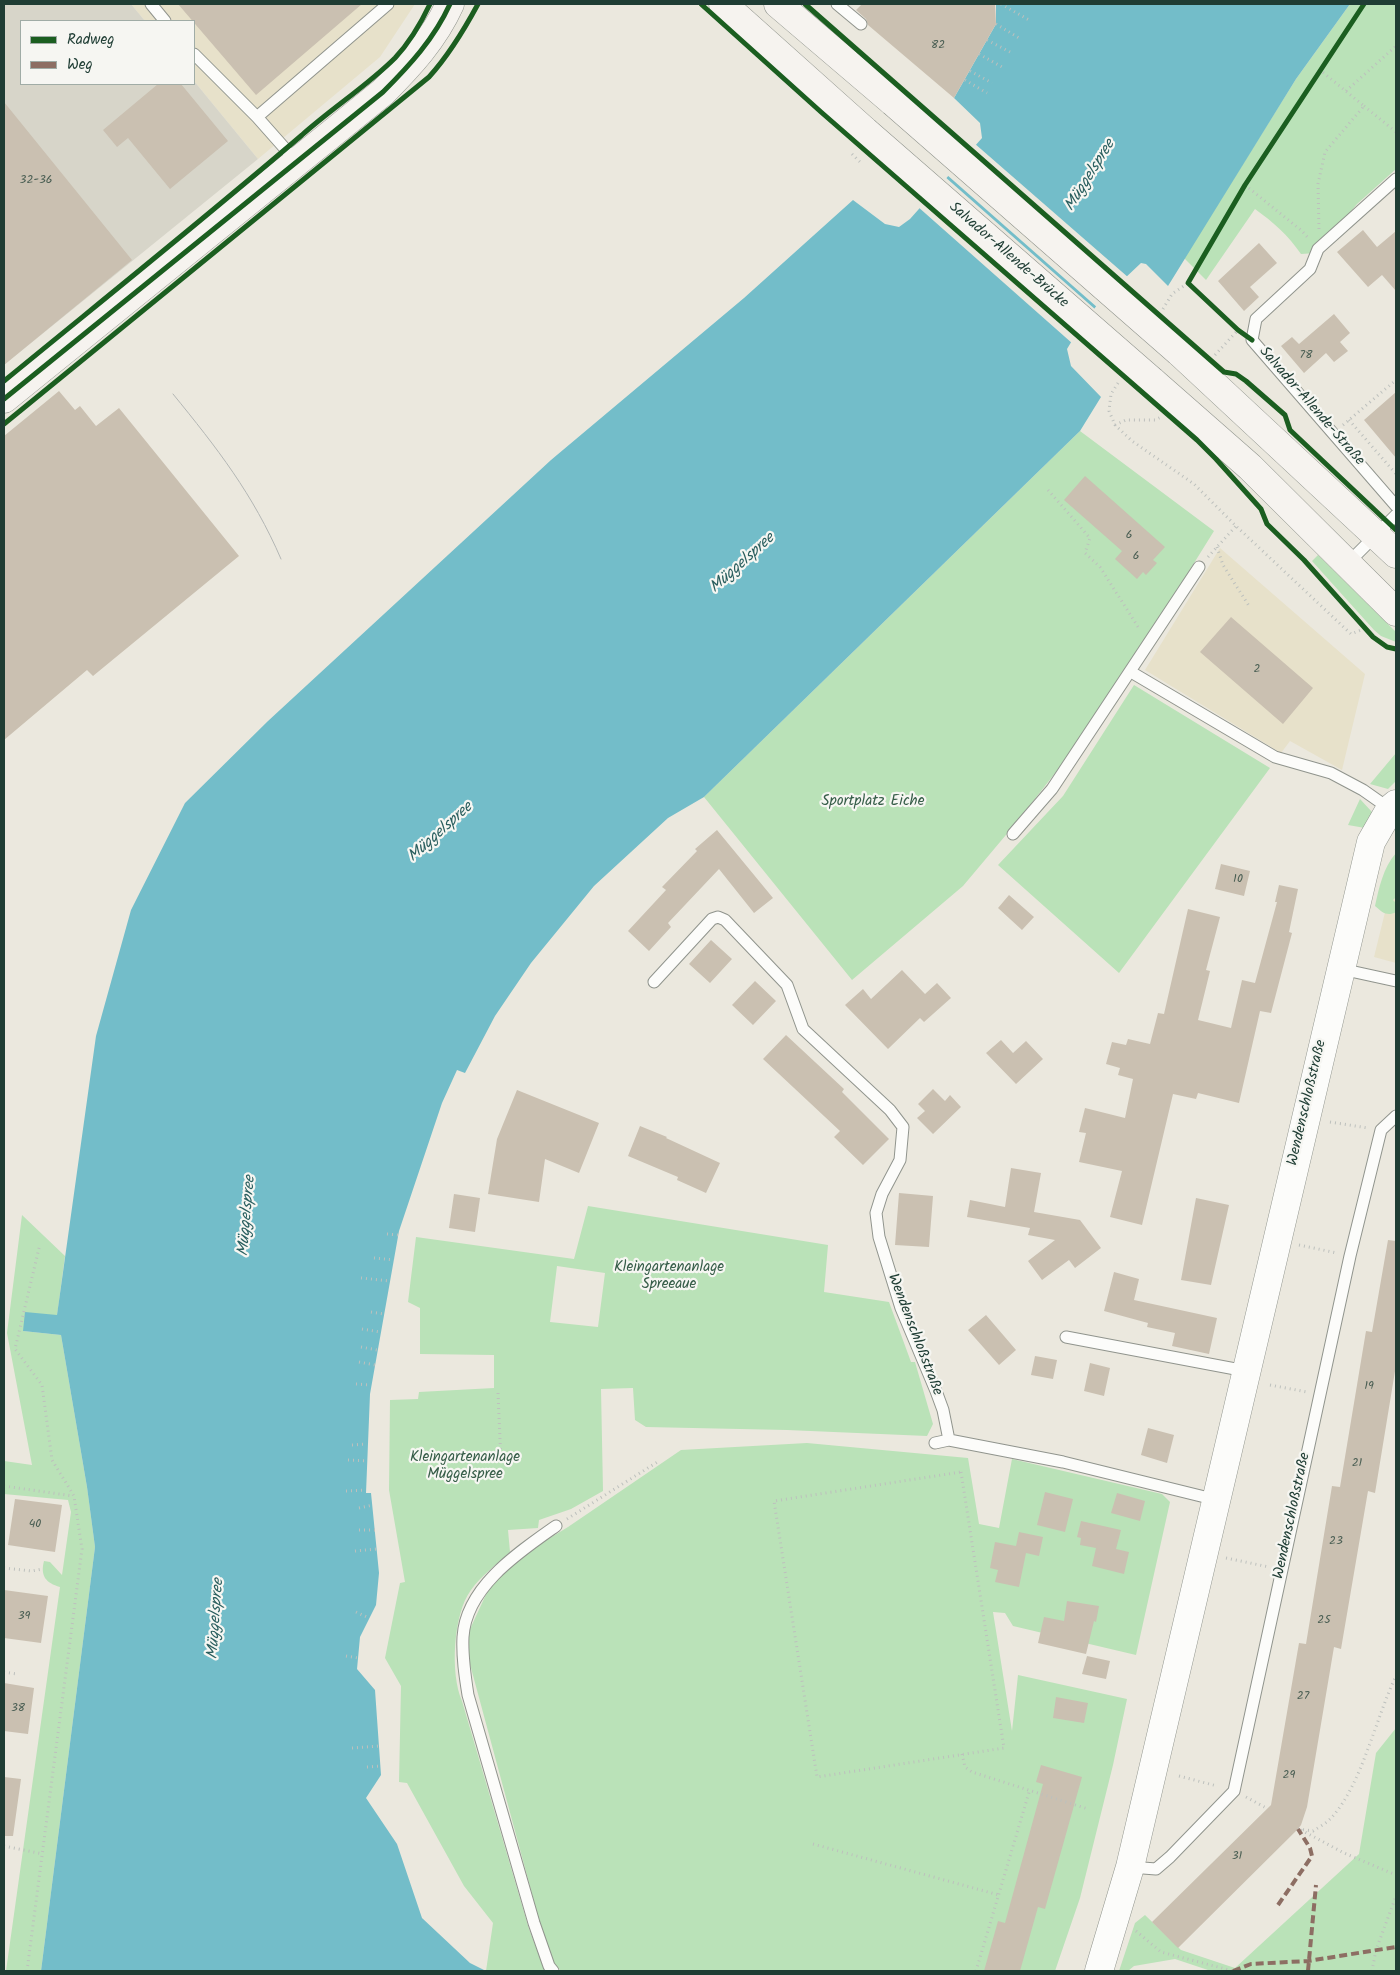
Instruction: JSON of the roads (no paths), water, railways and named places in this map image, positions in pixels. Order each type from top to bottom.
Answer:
[{"type":"main road","points":[[4,399],[383,92],[410,66],[427,44],[450,4]]},
{"type":"main road","name":"Salvador-Allende-Brücke","points":[[723,4],[858,142],[1152,381],[1250,467],[1348,562]]},
{"type":"main road","points":[[778,4],[1179,352],[1396,554]]},
{"type":"main road","points":[[1348,562],[1396,612]]},
{"type":"street","name":"Wendenschloßstraße","points":[[1099,1971],[1130,1867],[1371,842],[1393,807]]},
{"type":"lane","points":[[151,4],[164,20]]},
{"type":"lane","points":[[257,117],[388,4]]},
{"type":"lane","points":[[837,4],[861,24]]},
{"type":"lane","points":[[195,55],[257,117],[296,162]]},
{"type":"lane","name":"Salvador-Allende-Straße","points":[[1396,179],[1318,250],[1310,269],[1256,319],[1252,340],[1396,506]]},
{"type":"lane","points":[[1348,562],[1396,515]]},
{"type":"lane","points":[[1013,834],[1052,790],[1199,567]]},
{"type":"lane","points":[[1131,672],[1275,757],[1331,773],[1393,807]]},
{"type":"lane","name":"Wendenschloßstraße","points":[[654,982],[712,919],[718,917],[725,920],[787,986],[803,1029],[890,1110],[903,1127],[900,1160],[882,1194],[876,1213],[879,1237],[900,1308],[943,1410],[949,1440]]},
{"type":"lane","points":[[1340,968],[1396,981]]},
{"type":"lane","name":"Wendenschloßstraße","points":[[1130,1867],[1156,1869],[1234,1791],[1350,1256],[1381,1130],[1396,1116]]},
{"type":"lane","points":[[1066,1338],[1246,1371]]},
{"type":"lane","points":[[935,1442],[949,1440],[1064,1462],[1217,1500]]},
{"type":"lane","points":[[553,1971],[534,1923],[468,1695],[463,1635],[470,1611],[482,1588],[520,1551],[556,1526]]},
{"type":"water","name":"Müggelspree","points":[[996,4],[1350,4],[1296,79],[1168,286],[1146,264],[1141,263],[1123,280],[1110,269],[1101,300],[1091,313],[1082,305],[1061,329],[1073,339],[1067,349],[1071,366],[1101,397],[1080,431],[704,797],[668,818],[594,886],[531,963],[495,1016],[465,1073],[457,1070],[442,1103],[399,1231],[370,1394],[366,1493],[371,1493],[379,1573],[376,1605],[360,1637],[357,1669],[375,1690],[381,1775],[366,1798],[397,1844],[422,1918],[470,1963],[486,1971],[41,1971],[95,1547],[87,1487],[61,1335],[23,1331],[25,1312],[57,1315],[96,1036],[131,910],[185,803],[268,721],[551,460],[744,298],[853,200],[885,224],[899,227],[910,219],[982,138],[980,123],[954,98],[996,24]]},
{"type":"tram line","points":[[173,394],[233,472],[258,513],[281,559]]},
{"type":"park label","name":"Sportplatz Eiche","points":[[873,802]]},
{"type":"park label","name":"Kleingartenanlage Spreeaue","points":[[669,1276]]},
{"type":"park label","name":"Kleingartenanlage Müggelspree","points":[[465,1466]]}]
